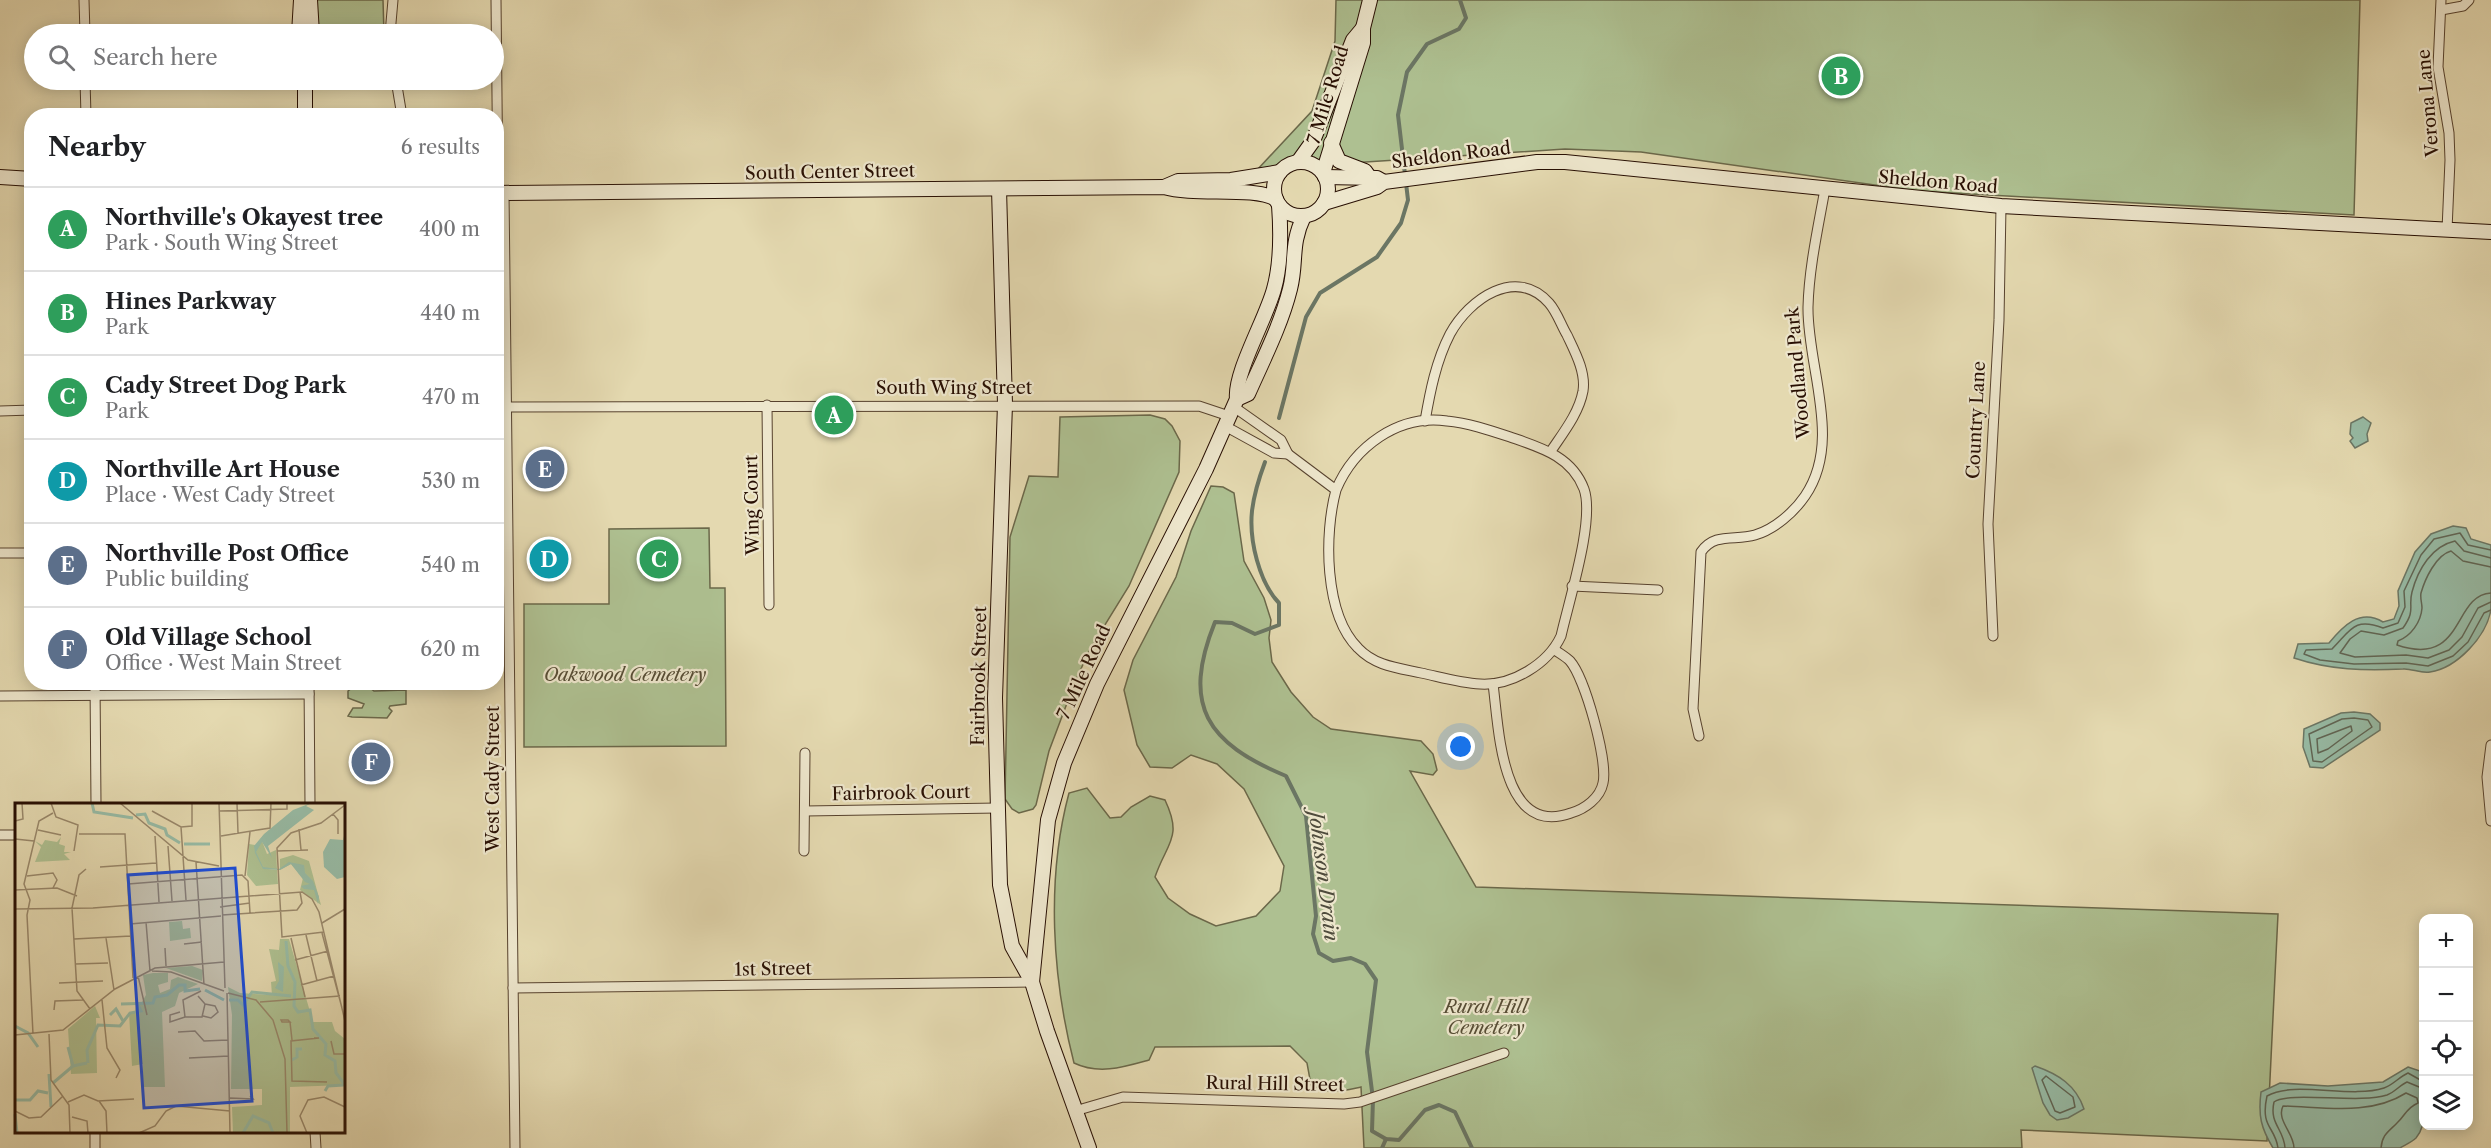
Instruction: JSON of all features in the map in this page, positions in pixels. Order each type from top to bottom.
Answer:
[{"type":"street","points":[[84,0],[85,24]]},
{"type":"street","points":[[300,24],[301,0]]},
{"type":"street","points":[[310,0],[311,24]]},
{"type":"street","points":[[391,24],[393,0]]},
{"type":"street","name":"West Cady Street","points":[[496,0],[496,24]]},
{"type":"street","name":"7 Mile Road","points":[[1324,175],[1331,143],[1363,44],[1363,28],[1370,0]]},
{"type":"street","name":"Verona Lane","points":[[2447,230],[2450,160],[2449,133],[2438,66],[2441,5],[2463,6],[2469,0]]},
{"type":"street","name":"7 Mile Road","points":[[1298,162],[1313,141],[1353,40],[1363,28]]},
{"type":"street","points":[[85,90],[86,108]]},
{"type":"street","points":[[305,90],[305,108]]},
{"type":"street","points":[[398,90],[401,108]]},
{"type":"street","name":"West Cady Street","points":[[498,90],[498,108]]},
{"type":"street","points":[[1331,143],[1340,161],[1383,180]]},
{"type":"street","points":[[1298,162],[1312,164],[1324,175],[1328,193],[1324,203],[1317,211],[1304,216],[1290,214],[1278,202],[1274,185],[1280,172],[1298,162]]},
{"type":"street","name":"Sheldon Road","points":[[1324,175],[1383,180],[1537,162],[1565,162],[2001,206],[2491,232]]},
{"type":"street","name":"South Center Street","points":[[1164,187],[1178,181],[1231,180],[1280,172]]},
{"type":"street","points":[[0,177],[24,178]]},
{"type":"street","name":"Sheldon Road","points":[[1324,203],[1377,187],[1383,180]]},
{"type":"street","name":"South Center Street","points":[[504,193],[1164,187],[1180,192],[1245,193],[1278,202]]},
{"type":"street","name":"Fairbrook Street","points":[[999,189],[1005,404],[995,698],[1003,908],[1012,946],[1032,982],[1089,1148]]},
{"type":"street","name":"Woodland Park","points":[[1700,736],[1693,709],[1701,552],[1714,540],[1754,536],[1782,520],[1807,494],[1819,459],[1821,416],[1809,333],[1808,307],[1811,266],[1825,189]]},
{"type":"street","name":"7 Mile Road","points":[[1232,412],[1236,387],[1262,326],[1275,287],[1278,202]]},
{"type":"street","name":"Country Lane","points":[[1993,636],[1988,524],[1999,320],[2001,206]]},
{"type":"street","name":"7 Mile Road","points":[[1032,982],[1048,820],[1064,763],[1097,684],[1232,412],[1248,394],[1286,304],[1291,286],[1294,240],[1304,216]]},
{"type":"street","points":[[1425,421],[1438,365],[1457,322],[1473,305],[1495,290],[1524,287],[1541,296],[1554,310],[1583,375],[1582,394],[1573,417],[1551,452]]},
{"type":"street","name":"South Wing Street","points":[[504,407],[1005,404],[1199,406],[1232,412]]},
{"type":"street","name":"Wing Court","points":[[767,405],[769,605]]},
{"type":"street","points":[[0,411],[24,410]]},
{"type":"street","points":[[1232,412],[1274,453],[1288,453]]},
{"type":"street","points":[[1232,412],[1281,440],[1288,453],[1336,490]]},
{"type":"street","points":[[1425,421],[1447,421],[1470,426],[1551,452],[1575,472],[1587,501],[1587,521],[1562,636],[1555,650],[1536,667],[1493,684],[1469,683],[1385,665],[1369,658],[1353,642],[1340,618],[1330,568],[1329,522],[1336,490],[1349,464],[1368,445],[1395,429],[1425,421]]},
{"type":"street","name":"West Cady Street","points":[[504,552],[515,1148]]},
{"type":"street","points":[[0,553],[24,553]]},
{"type":"street","points":[[1572,586],[1658,590]]},
{"type":"street","points":[[1493,684],[1508,774],[1519,800],[1533,814],[1546,817],[1579,811],[1598,794],[1603,784],[1604,765],[1591,709],[1580,679],[1570,660],[1555,650]]},
{"type":"street","points":[[95,690],[96,803]]},
{"type":"street","points":[[309,690],[310,803]]},
{"type":"street","points":[[0,696],[309,694]]},
{"type":"street","points":[[2491,745],[2487,777],[2491,821]]},
{"type":"street","name":"Fairbrook Court","points":[[804,851],[805,753]]},
{"type":"street","name":"Fairbrook Court","points":[[805,812],[998,808]]},
{"type":"street","name":"1st Street","points":[[513,988],[1032,982]]},
{"type":"street","name":"Rural Hill Street","points":[[1075,1111],[1124,1097],[1344,1104],[1360,1102],[1504,1053]]},
{"type":"street","points":[[315,1133],[316,1148]]},
{"type":"green space","points":[[312,0],[383,0],[384,24],[314,24]]},
{"type":"green space","points":[[1336,0],[2360,0],[2354,215],[1917,191],[1641,152],[1565,149],[1258,169],[1312,111],[1335,41]]},
{"type":"green space","points":[[1150,415],[1165,419],[1172,426],[1180,441],[1179,472],[1129,586],[1090,649],[1075,682],[1049,751],[1036,805],[1033,809],[1019,813],[1012,809],[1005,799],[1010,537],[1029,476],[1058,477],[1060,417]]},
{"type":"green space","name":"Rural Hill Cemetery","points":[[1211,486],[1223,487],[1234,493],[1244,561],[1264,598],[1271,620],[1269,638],[1272,662],[1291,692],[1313,717],[1331,729],[1421,741],[1433,754],[1437,770],[1433,775],[1410,771],[1476,887],[2278,914],[2267,1141],[2021,1130],[2022,1148],[1364,1148],[1361,1087],[1330,1091],[1311,1085],[1307,1063],[1290,1046],[1155,1047],[1149,1060],[1121,1067],[1093,1069],[1074,1063],[1061,997],[1055,928],[1057,859],[1069,793],[1087,788],[1110,818],[1121,817],[1131,807],[1150,796],[1165,800],[1173,823],[1173,832],[1155,877],[1168,898],[1190,914],[1216,926],[1256,916],[1280,891],[1284,866],[1244,789],[1217,764],[1191,755],[1172,768],[1150,767],[1137,745],[1124,690],[1133,660],[1176,577],[1191,531]]},
{"type":"green space","name":"Oakwood Cemetery","points":[[709,528],[710,588],[725,588],[726,746],[524,747],[524,604],[609,604],[609,529]]},
{"type":"green space","points":[[406,690],[406,704],[390,706],[392,711],[387,718],[352,717],[348,716],[353,708],[362,708],[364,704],[348,698],[348,691]]},
{"type":"water","points":[[2363,417],[2371,423],[2367,434],[2368,441],[2355,448],[2350,441],[2353,438],[2350,434],[2351,423]]},
{"type":"water","points":[[2453,526],[2466,528],[2471,539],[2491,545],[2491,609],[2484,630],[2460,657],[2440,669],[2427,672],[2406,669],[2347,669],[2294,658],[2298,644],[2329,643],[2346,625],[2359,618],[2375,618],[2383,622],[2394,619],[2399,606],[2398,591],[2415,552],[2431,534]]},
{"type":"water","points":[[2341,713],[2370,714],[2380,723],[2380,730],[2323,768],[2310,767],[2303,747],[2304,729]]},
{"type":"water","points":[[2035,1066],[2065,1081],[2076,1093],[2084,1109],[2068,1118],[2057,1120],[2050,1115],[2043,1103],[2032,1068]]},
{"type":"water","points":[[2408,1067],[2419,1071],[2420,1130],[2416,1138],[2400,1148],[2273,1148],[2263,1128],[2260,1115],[2261,1092],[2280,1083],[2328,1086],[2383,1082]]},
{"type":"waterway","name":"Johnson Drain","points":[[1279,418],[1306,317],[1320,293],[1377,257],[1401,223],[1408,200],[1398,115],[1407,72],[1427,44],[1459,29],[1466,18],[1460,0]]},
{"type":"waterway","name":"Johnson Drain","points":[[1265,462],[1253,505],[1252,535],[1261,572],[1279,603],[1279,625],[1255,634],[1232,623],[1215,622],[1205,651],[1201,677],[1202,699],[1208,718],[1220,735],[1237,750],[1286,776],[1306,816],[1316,916],[1313,934],[1319,953],[1333,961],[1351,958],[1365,964],[1376,980],[1367,1052],[1373,1099],[1372,1131],[1386,1139],[1399,1140],[1425,1110],[1439,1105],[1455,1112],[1472,1148]]},
{"type":"waterway","points":[[1382,1148],[1386,1139]]},
{"type":"place","name":"Hines Parkway","points":[[1841,76]]},
{"type":"place","name":"Northville's Okayest tree","points":[[834,415]]},
{"type":"place","name":"Northville Post Office","points":[[545,469]]},
{"type":"place","name":"Northville Art House","points":[[549,559]]},
{"type":"place","name":"Cady Street Dog Park","points":[[659,559]]},
{"type":"place","name":"Old Village School","points":[[371,762]]}]
